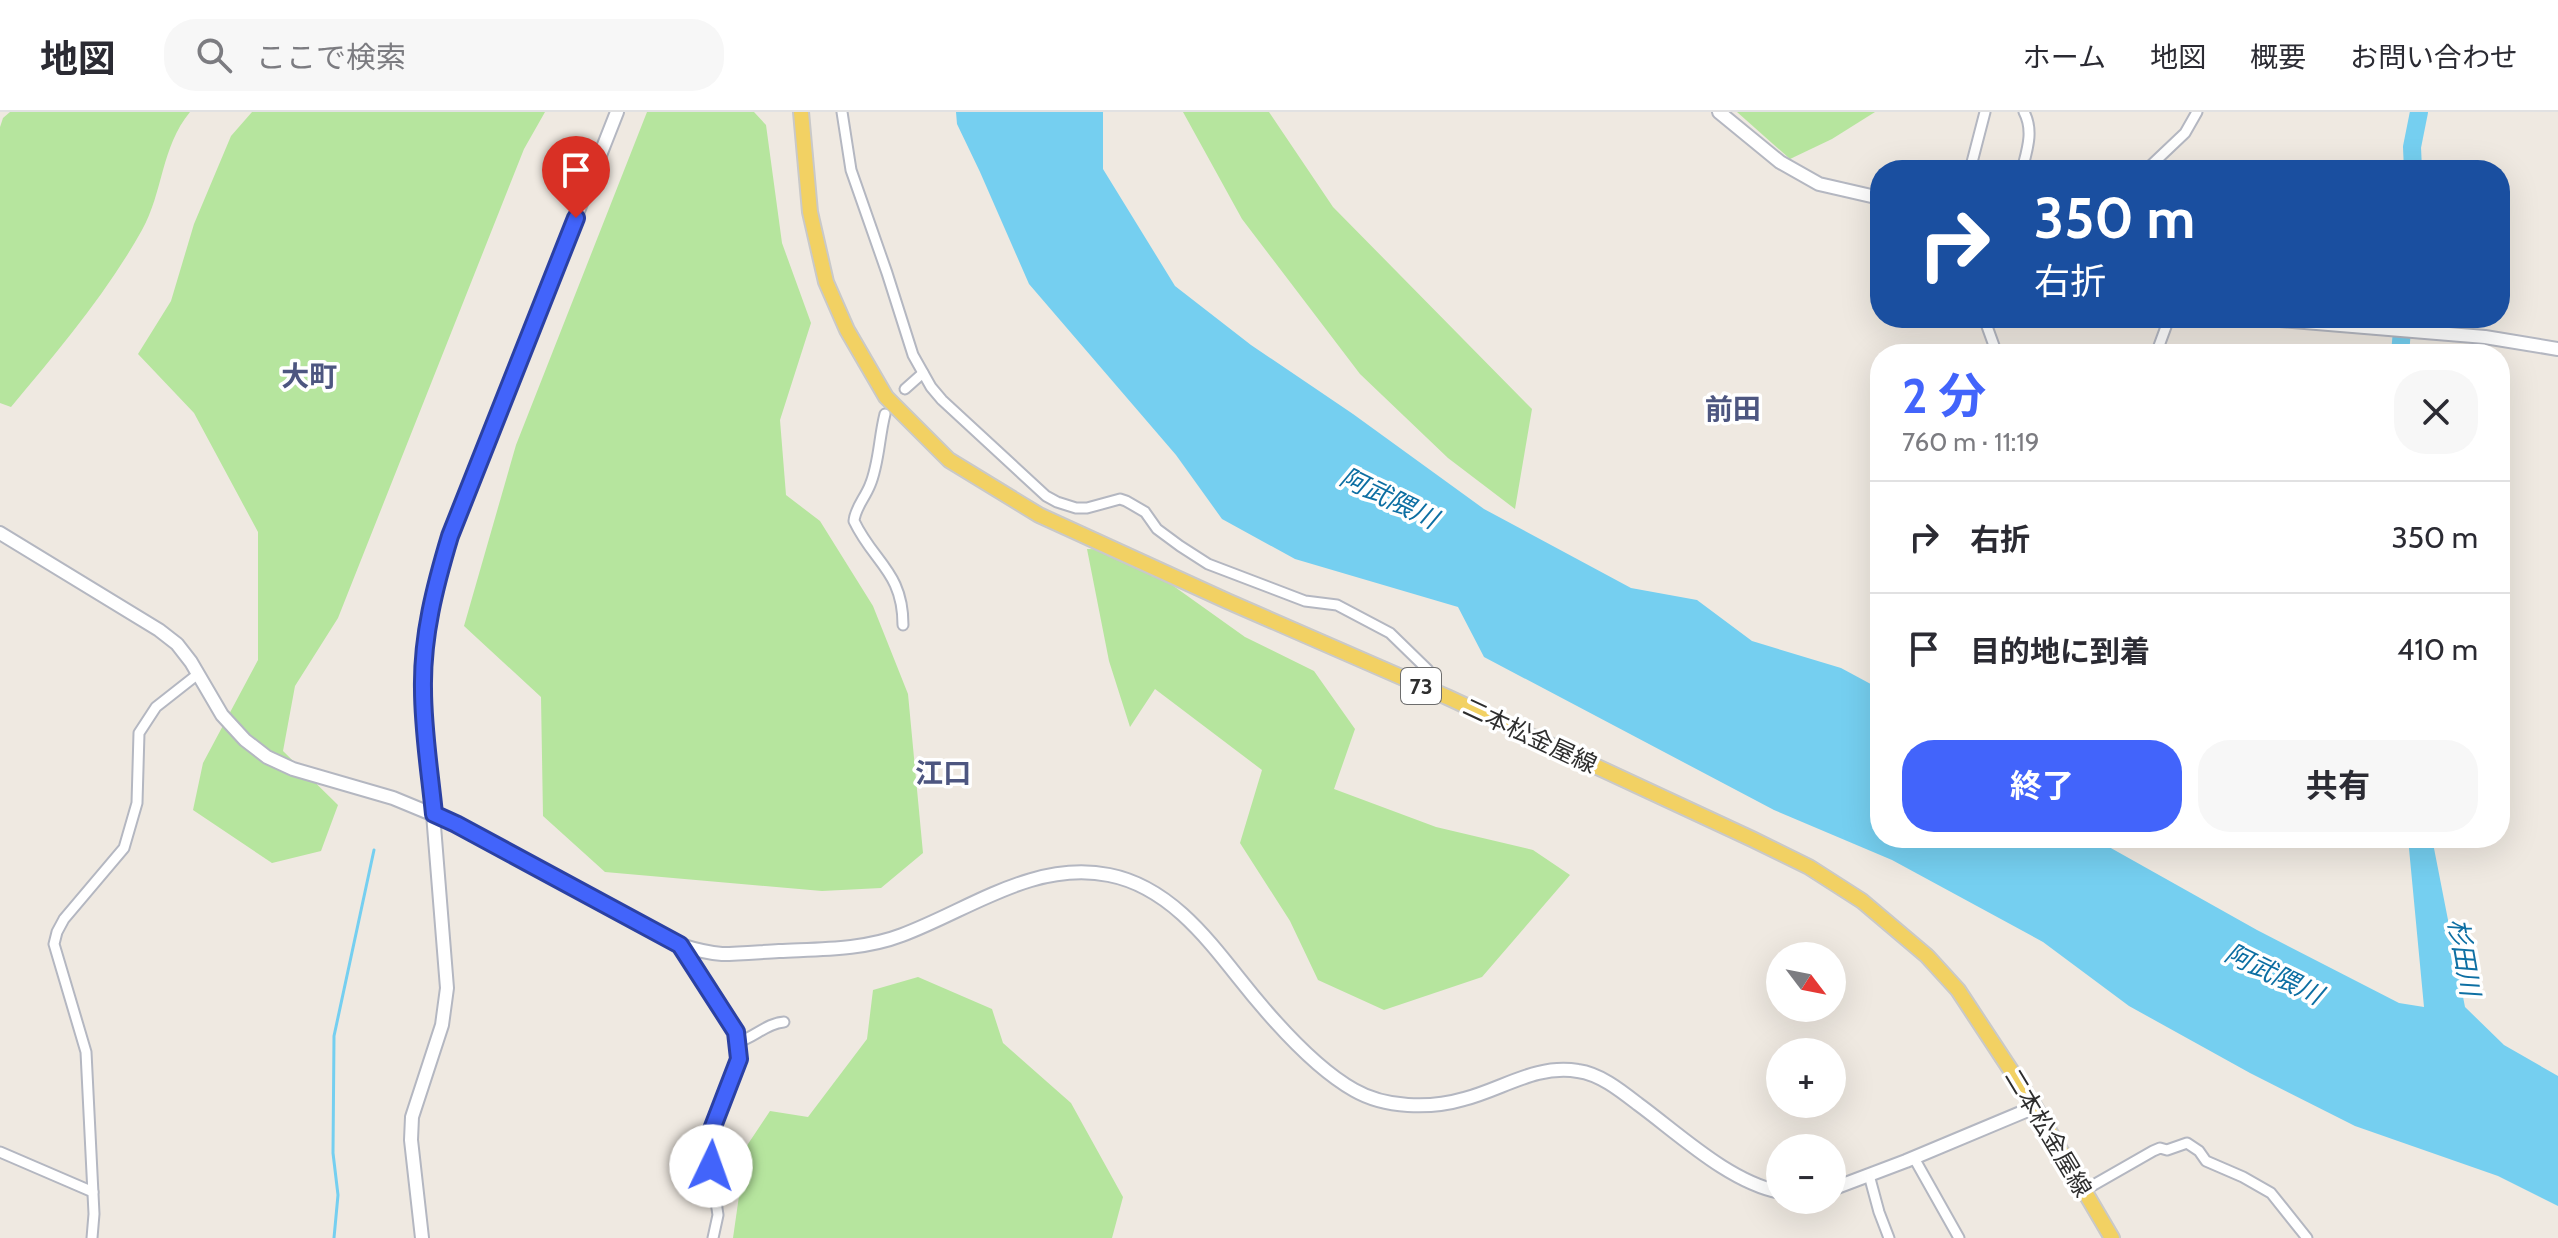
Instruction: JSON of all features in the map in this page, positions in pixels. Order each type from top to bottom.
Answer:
[{"type":"main road","name":"二本松金屋線","points":[[801,112],[810,212],[826,282],[847,330],[886,397],[949,460],[1039,515],[1426,688],[1752,839],[1809,867],[1862,901],[1927,956],[1958,990],[2035,1107],[2112,1238]]},
{"type":"street","points":[[422,1238],[413,1165],[412,1117],[442,1025],[447,988],[423,689],[427,629],[435,585],[450,536],[617,112]]},
{"type":"street","points":[[842,112],[851,170],[913,355],[942,400],[1046,496],[1076,508],[1120,499],[1126,501],[1145,512],[1157,529],[1208,564],[1305,601],[1337,605],[1365,618],[1390,633],[1428,670],[1426,688]]},
{"type":"street","points":[[1719,112],[1780,162],[1819,184],[1870,196]]},
{"type":"street","points":[[1973,160],[1987,112]]},
{"type":"street","points":[[2024,112],[2029,121],[2030,134],[2024,160]]},
{"type":"street","points":[[2157,160],[2185,133],[2197,112]]},
{"type":"street","points":[[2364,328],[2485,337],[2558,349]]},
{"type":"street","points":[[905,389],[923,373]]},
{"type":"street","points":[[885,414],[870,487],[854,515],[854,521],[897,584],[903,606],[903,625]]},
{"type":"street","points":[[0,533],[177,644],[222,715],[245,740],[267,757],[293,769],[393,798],[456,824],[680,945],[720,954],[865,945],[905,934],[1034,879],[1071,872],[1110,875],[1134,882],[1174,907],[1320,1067],[1359,1093],[1405,1105],[1445,1104],[1546,1070],[1584,1072],[1601,1078],[1623,1092],[1697,1148],[1745,1180],[1766,1189]]},
{"type":"street","points":[[92,1238],[93,1192],[86,1052],[54,944],[64,919],[124,848],[137,803],[139,733],[156,707],[198,674]]},
{"type":"street","points":[[680,945],[736,1032],[738,1042],[739,1059],[707,1142],[718,1215],[713,1238]]},
{"type":"street","points":[[738,1042],[775,1023],[784,1022]]},
{"type":"street","points":[[1846,1184],[2035,1107]]},
{"type":"street","points":[[2083,1191],[2153,1151],[2187,1143],[2199,1151],[2206,1161],[2271,1193],[2307,1238]]},
{"type":"street","points":[[0,1152],[93,1192]]},
{"type":"street","points":[[1914,1158],[1959,1238]]},
{"type":"street","points":[[1869,1175],[1889,1238]]},
{"type":"green space","points":[[10,112],[190,112],[173,140],[142,230],[81,322],[11,407],[0,403],[0,127],[3,118]]},
{"type":"green space","points":[[252,112],[545,112],[524,149],[338,618],[295,686],[283,751],[338,805],[321,851],[272,863],[193,810],[203,763],[258,660],[258,532],[194,413],[138,354],[171,301],[194,224],[231,136]]},
{"type":"green space","points":[[647,112],[754,112],[766,125],[782,243],[811,323],[780,420],[786,495],[820,521],[873,606],[908,694],[923,853],[881,888],[822,891],[605,872],[543,816],[541,697],[464,626],[516,445]]},
{"type":"green space","points":[[1183,112],[1269,112],[1333,207],[1532,409],[1515,509],[1448,458],[1360,374],[1242,219]]},
{"type":"green space","points":[[1737,112],[1875,112],[1832,139],[1790,159]]},
{"type":"green space","points":[[1087,549],[1123,550],[1245,637],[1314,671],[1355,729],[1334,789],[1436,827],[1533,850],[1570,875],[1482,977],[1384,1010],[1318,980],[1290,921],[1240,843],[1262,770],[1155,689],[1130,727],[1109,661]]},
{"type":"green space","points":[[918,977],[992,1009],[1003,1043],[1071,1103],[1123,1197],[1112,1238],[733,1238],[746,1147],[770,1111],[808,1117],[867,1039],[873,990]]},
{"type":"water","name":"阿武隈川","points":[[956,112],[1103,112],[1103,169],[1175,286],[1251,345],[1484,509],[1631,588],[1697,600],[1752,641],[1841,668],[1870,684],[1870,848],[2111,848],[2257,930],[2399,1003],[2424,1007],[2409,848],[2434,848],[2465,1007],[2504,1045],[2558,1076],[2558,1206],[2498,1176],[2355,1126],[2250,1073],[2129,1006],[2043,942],[1892,860],[1774,810],[1484,657],[1458,607],[1295,559],[1222,519],[1176,455],[1029,284],[957,124]]},
{"type":"waterway","name":"杉田川","points":[[2413,160],[2419,112]]},
{"type":"waterway","name":"杉田川","points":[[2401,344],[2402,328]]},
{"type":"waterway","points":[[334,1238],[338,1195],[333,1153],[334,1036],[374,850]]},
{"type":"district","name":"大町","points":[[309,376]]},
{"type":"district","name":"前田","points":[[1733,409]]},
{"type":"district","name":"江口","points":[[943,773]]},
{"type":"route","points":[[576,218],[450,536],[435,585],[427,629],[423,689],[434,814],[680,945],[736,1032],[738,1042],[739,1059],[707,1142],[711,1166]]}]
